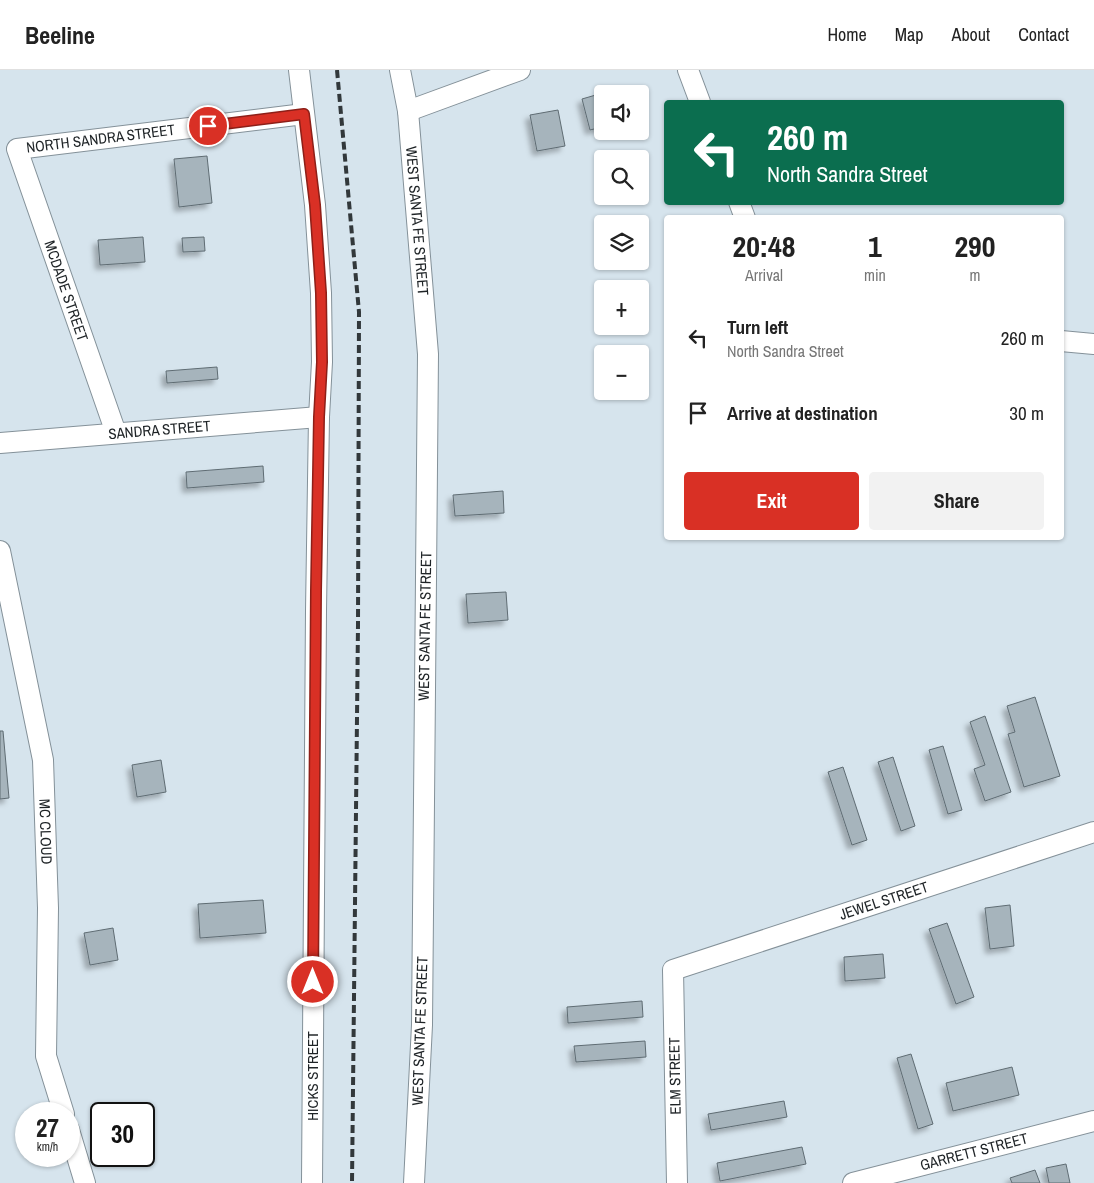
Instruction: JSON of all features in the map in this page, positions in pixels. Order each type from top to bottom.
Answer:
[{"type":"street","name":"HICKS STREET","points":[[299,70],[315,205],[321,293],[322,362],[319,417],[316,620],[312,1183]]},
{"type":"street","name":"WEST SANTA FE STREET","points":[[400,70],[408,111],[428,354],[422,1025],[414,1183]]},
{"type":"street","points":[[408,111],[520,70]]},
{"type":"street","points":[[688,70],[699,100]]},
{"type":"street","name":"NORTH SANDRA STREET","points":[[17,149],[304,114]]},
{"type":"street","name":"MCDADE STREET","points":[[17,149],[116,433]]},
{"type":"street","points":[[1064,341],[1094,344]]},
{"type":"street","name":"SANDRA STREET","points":[[0,443],[319,417]]},
{"type":"street","name":"MC CLOUD","points":[[0,551],[43,760],[48,908],[46,1056],[60,1102]]},
{"type":"street","name":"JEWEL STREET","points":[[673,970],[1094,832]]},
{"type":"street","name":"ELM STREET","points":[[673,970],[677,1183]]},
{"type":"street","name":"GARRETT STREET","points":[[853,1183],[1094,1121]]},
{"type":"street","points":[[80,1166],[85,1183]]},
{"type":"building","points":[[594,96],[594,129],[590,130],[582,99]]},
{"type":"building","points":[[558,110],[565,146],[537,151],[530,115]]},
{"type":"building","points":[[207,156],[212,203],[179,207],[174,159]]},
{"type":"building","points":[[143,237],[145,262],[100,265],[98,240]]},
{"type":"building","points":[[204,237],[205,251],[183,252],[182,238]]},
{"type":"building","points":[[217,367],[218,379],[167,383],[166,371]]},
{"type":"building","points":[[263,466],[264,482],[187,488],[186,472]]},
{"type":"building","points":[[503,491],[504,513],[455,516],[453,495]]},
{"type":"building","points":[[506,592],[508,620],[468,623],[466,594]]},
{"type":"building","points":[[1035,697],[1060,776],[1024,787],[1008,734],[1015,732],[1007,706]]},
{"type":"building","points":[[985,716],[1011,792],[985,801],[974,769],[985,765],[970,722]]},
{"type":"building","points":[[0,731],[3,731],[9,798],[0,799]]},
{"type":"building","points":[[943,746],[962,810],[948,814],[929,750]]},
{"type":"building","points":[[893,757],[915,826],[901,831],[878,762]]},
{"type":"building","points":[[161,760],[166,792],[137,797],[132,765]]},
{"type":"building","points":[[843,767],[867,840],[852,845],[828,772]]},
{"type":"building","points":[[263,900],[266,933],[200,938],[198,904]]},
{"type":"building","points":[[1010,905],[1014,946],[990,949],[985,908]]},
{"type":"building","points":[[947,923],[974,997],[956,1004],[929,929]]},
{"type":"building","points":[[113,928],[118,960],[90,965],[84,933]]},
{"type":"building","points":[[883,954],[885,978],[845,981],[844,957]]},
{"type":"building","points":[[642,1001],[643,1017],[568,1023],[567,1007]]},
{"type":"building","points":[[645,1041],[646,1057],[576,1062],[574,1046]]},
{"type":"building","points":[[911,1054],[933,1124],[918,1129],[897,1058]]},
{"type":"building","points":[[1012,1067],[1019,1095],[953,1111],[946,1083]]},
{"type":"building","points":[[784,1101],[787,1117],[711,1130],[708,1114]]},
{"type":"building","points":[[802,1147],[806,1164],[720,1181],[717,1163]]},
{"type":"building","points":[[1066,1164],[1070,1183],[1049,1183],[1046,1168]]},
{"type":"building","points":[[1035,1170],[1040,1183],[1012,1183],[1010,1178]]},
{"type":"railway","points":[[337,70],[359,312],[358,625],[352,1183]]},
{"type":"route","points":[[208,126],[304,114],[315,205],[321,293],[322,362],[319,417],[316,591],[313,982]]}]
